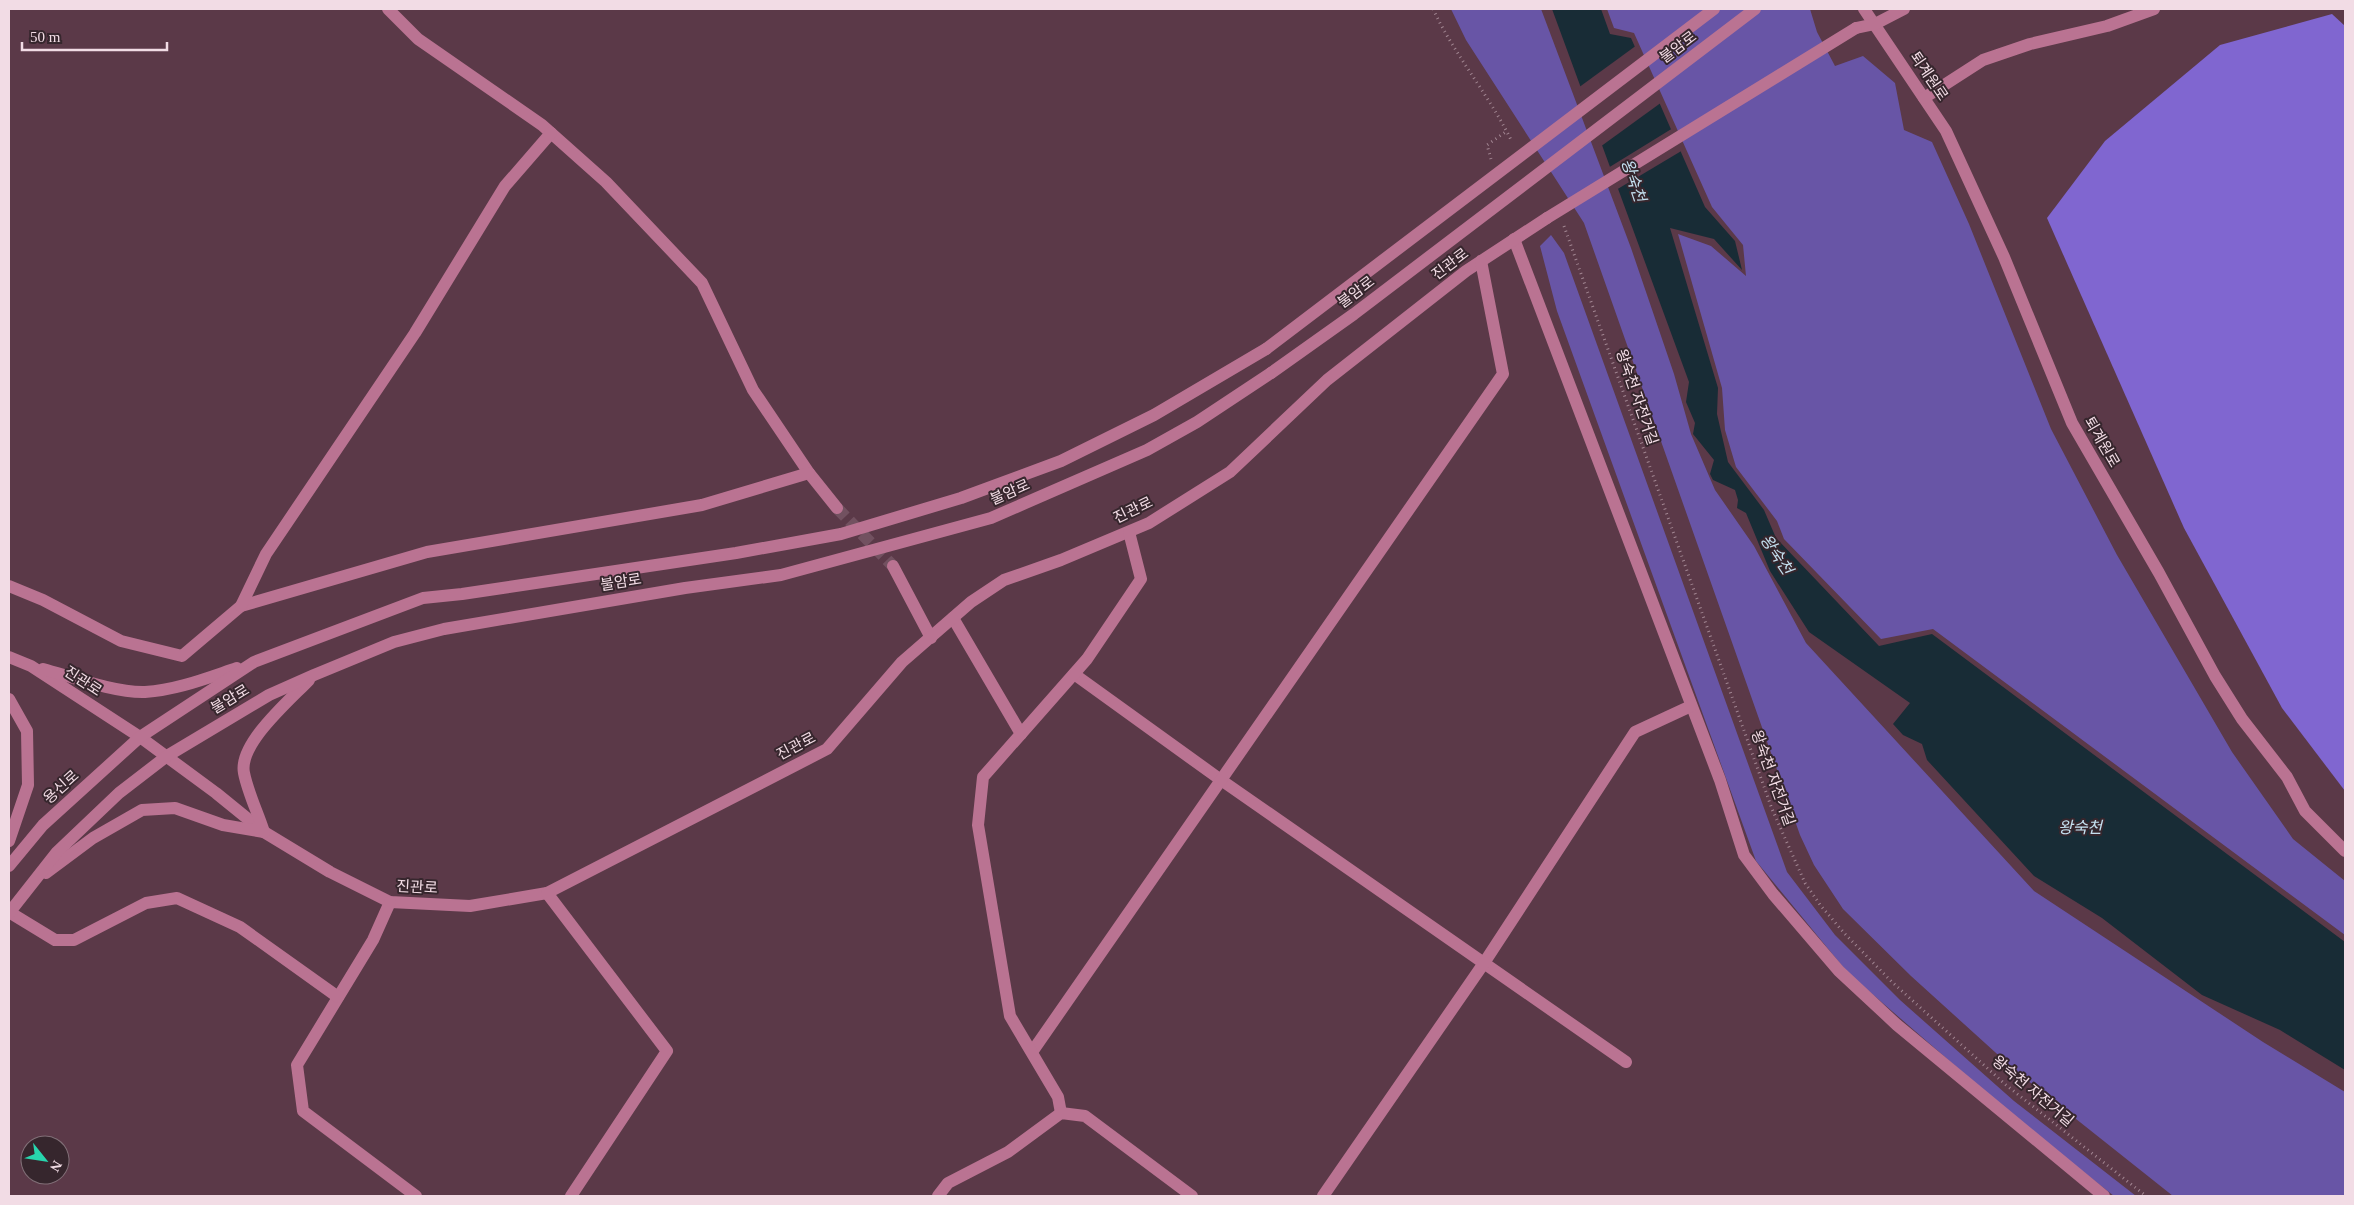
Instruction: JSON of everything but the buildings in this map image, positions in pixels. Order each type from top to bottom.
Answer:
[{"type":"street","points":[[388,9],[418,39],[551,134],[606,182],[702,283],[754,390],[810,473],[837,508]]},
{"type":"street","name":"불암로","points":[[140,737],[254,662],[423,598],[462,594],[736,553],[841,534],[961,498],[1061,461],[1154,415],[1266,349],[1714,9]]},
{"type":"street","name":"불암로","points":[[9,913],[57,852],[119,793],[166,756],[269,695],[394,642],[444,629],[676,590],[781,575],[991,518],[1147,450],[1197,422],[1272,373],[1369,302],[1755,9]]},
{"type":"street","name":"퇴계원로","points":[[1864,9],[1946,131],[2004,257],[2072,424],[2159,573],[2215,676],[2242,719],[2287,777],[2305,811],[2345,851]]},
{"type":"street","points":[[1875,24],[1904,9]]},
{"type":"street","points":[[1924,98],[1983,60],[2030,44],[2107,26],[2154,9]]},
{"type":"street","name":"진관로","points":[[9,657],[31,666],[140,737],[216,792],[264,832],[330,872],[390,902],[470,906],[547,892],[827,749],[902,662],[971,602],[1004,580],[1061,560],[1149,523],[1230,472],[1328,380],[1481,262],[1514,239],[1856,28],[1875,24]]},
{"type":"street","points":[[9,586],[43,600],[121,641],[182,656],[241,606],[266,554],[415,333],[505,186],[551,134]]},
{"type":"street","points":[[1514,239],[1720,780],[1744,855],[1773,894],[1839,971],[1897,1024],[2104,1196]]},
{"type":"street","points":[[1032,1052],[1503,374],[1481,262]]},
{"type":"street","points":[[241,606],[428,552],[702,505],[810,473]]},
{"type":"street","points":[[1061,1113],[1058,1097],[1010,1016],[978,825],[983,777],[1087,659],[1141,579],[1129,532]]},
{"type":"street","points":[[893,566],[931,638]]},
{"type":"street","points":[[953,618],[1021,734]]},
{"type":"street","points":[[31,666],[110,687],[143,692],[180,687],[254,662]]},
{"type":"street","points":[[1074,674],[1220,780],[1626,1062]]},
{"type":"street","points":[[33,882],[93,838],[142,810],[175,808],[223,825],[264,832],[243,771],[249,745],[274,714],[314,675]]},
{"type":"street","points":[[9,699],[27,731],[28,785],[9,840]]},
{"type":"street","points":[[1322,1196],[1484,963],[1635,732],[1691,706]]},
{"type":"street","name":"용신로","points":[[9,866],[43,825],[140,737]]},
{"type":"street","points":[[547,892],[667,1051],[571,1196]]},
{"type":"street","points":[[9,913],[55,940],[74,940],[146,903],[178,898],[240,927],[338,997]]},
{"type":"street","points":[[390,902],[373,940],[297,1065],[302,1111],[416,1196]]},
{"type":"street","points":[[938,1196],[948,1183],[1008,1152],[1061,1113],[1085,1116],[1192,1196]]},
{"type":"path","points":[[1433,9],[1446,36],[1491,104]]},
{"type":"path","points":[[1486,145],[1507,131]]},
{"type":"path","name":"왕숙천 자전거길","points":[[1571,242],[1652,475],[1784,838],[1805,883],[1821,906],[1845,934],[1906,996],[2006,1085],[2146,1196]]},
{"type":"shaded area","points":[[1451,9],[1541,9],[1631,248],[1674,374],[1691,434],[1715,490],[1754,546],[1806,643],[2034,891],[2263,1042],[2345,1092],[2345,1196],[2173,1196],[2017,1072],[1911,976],[1843,909],[1814,865],[1800,835],[1584,223],[1466,40]]},
{"type":"shaded area","points":[[1607,9],[1810,9],[1817,32],[1835,66],[1863,56],[1895,83],[1904,130],[1932,142],[1969,224],[2051,429],[2117,555],[2232,752],[2293,839],[2345,881],[2345,935],[1933,629],[1881,639],[1784,539],[1777,521],[1736,467],[1725,430],[1722,388],[1678,234],[1711,246],[1746,276],[1743,245],[1712,207],[1634,33],[1614,28]]},
{"type":"shaded area","points":[[2332,14],[2345,26],[2345,791],[2282,708],[2184,528],[2047,218],[2105,141],[2220,45]]},
{"type":"shaded area","points":[[1551,235],[1564,253],[1787,872],[1835,935],[1900,1000],[2014,1101],[2136,1196],[2114,1196],[2020,1122],[1848,973],[1756,861],[1557,311],[1540,246]]},
{"type":"water","name":"왕숙천","points":[[1552,9],[1601,9],[1610,34],[1631,38],[1705,207],[1735,241],[1742,270],[1714,239],[1670,228],[1718,388],[1717,414],[1728,462],[1764,510],[1776,538],[1879,646],[1932,634],[2345,942],[2345,1070],[2280,1030],[2202,995],[2102,918],[2034,876],[1927,760],[1922,744],[1903,735],[1893,724],[1910,703],[1809,632],[1770,571],[1746,513],[1737,508],[1738,500],[1735,490],[1713,480],[1710,474],[1714,460],[1693,434],[1695,423],[1686,402],[1689,382]]},
{"type":"pier","points":[[1637,45],[1662,102],[1600,147],[1578,88]]},
{"type":"pier","points":[[1673,128],[1683,150],[1616,190],[1608,168]]},
{"type":"tunnel","points":[[837,508],[893,566]]}]
